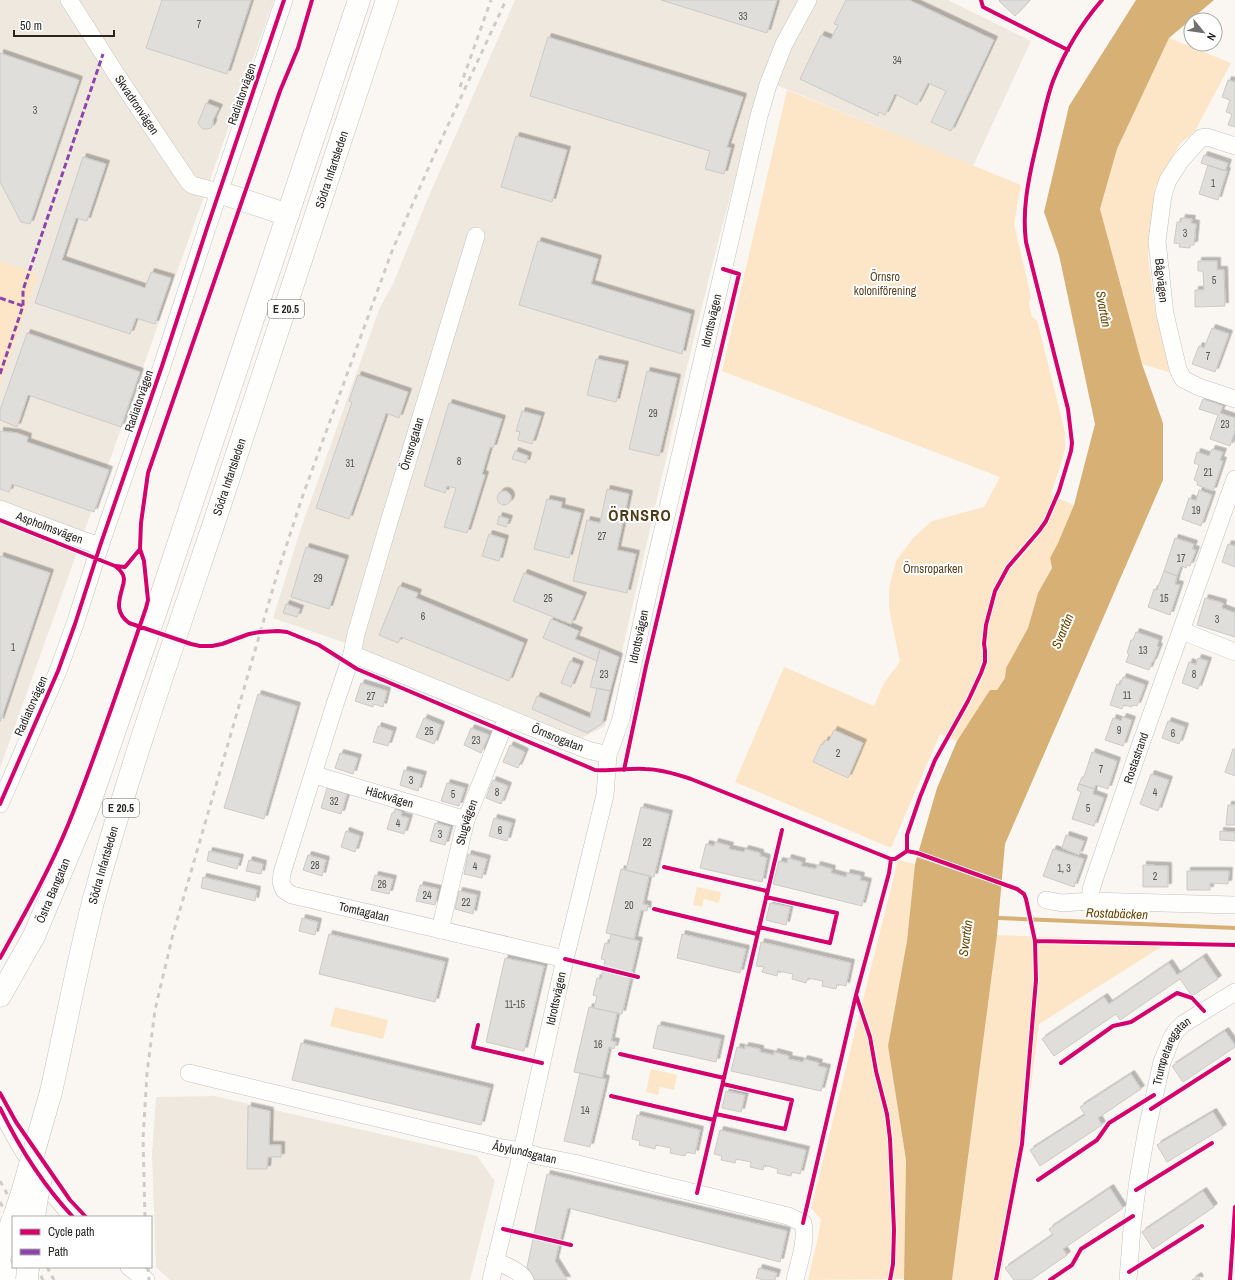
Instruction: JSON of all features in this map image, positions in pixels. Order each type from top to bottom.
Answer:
[{"type":"main road","name":"E 20.5","points":[[288,215],[359,0]]},
{"type":"main road","name":"Södra Infartsleden","points":[[51,1092],[80,957],[126,788],[335,163],[386,0]]},
{"type":"main road","points":[[219,192],[288,215]]},
{"type":"main road","name":"Östra Bangatan","points":[[5,975],[25,931],[50,895],[62,870],[97,781],[144,648],[288,215]]},
{"type":"main road","points":[[0,996],[5,975]]},
{"type":"main road","points":[[34,1216],[50,1132],[51,1092]]},
{"type":"main road","points":[[14,1216],[51,1092]]},
{"type":"main road","points":[[0,1256],[12,1221]]},
{"type":"main road","points":[[0,1265],[10,1280]]},
{"type":"main road","points":[[27,1280],[28,1268]]},
{"type":"street","name":"Skvadronvägen","points":[[69,0],[114,71],[188,181],[192,185],[219,192]]},
{"type":"street","name":"Radiatorvägen","points":[[0,804],[58,671],[162,366],[284,0]]},
{"type":"street","name":"Idrottsvägen","points":[[491,1280],[522,1151],[565,959],[605,795],[608,755],[621,719],[648,594],[759,116],[768,85],[784,44],[808,0]]},
{"type":"street","name":"Bågvägen","points":[[1235,146],[1207,137],[1202,138],[1196,142],[1181,160],[1168,180],[1163,194],[1156,241],[1165,314],[1177,364],[1183,378],[1199,387],[1235,399]]},
{"type":"street","name":"Örnsrogatan","points":[[314,774],[352,654],[356,634],[388,522],[476,236]]},
{"type":"street","name":"Rostastrand","points":[[1090,901],[1091,890],[1095,877],[1235,479]]},
{"type":"street","name":"Aspholmsvägen","points":[[0,508],[100,546]]},
{"type":"street","points":[[1182,631],[1235,652]]},
{"type":"street","name":"Örnsrogatan","points":[[352,654],[588,750],[608,755]]},
{"type":"street","name":"Stugvägen","points":[[440,930],[466,820],[507,718]]},
{"type":"street","name":"Häckvägen","points":[[314,774],[466,820]]},
{"type":"street","name":"Tomtagatan","points":[[314,774],[282,873],[281,882],[284,890],[292,894],[565,959]]},
{"type":"street","points":[[1046,900],[1062,903],[1090,901],[1235,906]]},
{"type":"street","name":"Trumpetaregatan","points":[[1128,1280],[1135,1196],[1140,1165],[1146,1129],[1166,1050],[1176,1031],[1183,1024],[1235,992]]},
{"type":"street","name":"Åbylundsgatan","points":[[190,1073],[502,1148],[522,1151],[788,1216],[803,1223],[805,1232],[804,1243],[795,1280]]},
{"type":"street","points":[[0,1108],[23,1151],[47,1186],[72,1216]]},
{"type":"street","points":[[495,1262],[512,1268],[526,1280]]},
{"type":"street","points":[[130,1268],[146,1280]]},
{"type":"shaded area","points":[[0,0],[274,0],[0,768]]},
{"type":"shaded area","points":[[515,0],[948,0],[1031,41],[973,166],[762,79],[717,246],[687,367],[605,726],[582,738],[351,645],[273,618],[301,528],[380,307],[393,284],[428,198]]},
{"type":"shaded area","points":[[214,1096],[477,1156],[495,1181],[470,1280],[170,1280],[156,1267],[152,1155],[156,1097]]},
{"type":"green space","points":[[1169,38],[1183,44],[1183,52],[1204,52],[1231,63],[1195,131],[1180,144],[1155,188],[1148,256],[1156,317],[1175,374],[1142,364],[1100,209],[1117,149]]},
{"type":"green space","name":"Örnsro koloniförening","points":[[787,90],[1021,185],[1014,224],[1031,297],[1029,303],[1032,317],[1037,320],[1065,432],[1065,450],[1051,495],[1074,505],[1050,558],[1052,568],[1038,593],[1028,628],[1006,668],[1005,678],[997,690],[971,720],[957,741],[940,734],[891,848],[735,782],[784,667],[874,706],[884,683],[900,662],[889,608],[889,588],[896,561],[913,538],[932,521],[984,507],[1000,477],[722,371]]},
{"type":"green space","points":[[0,260],[38,275],[0,385]]},
{"type":"green space","points":[[898,860],[915,864],[907,941],[888,1046],[906,1160],[904,1279],[808,1280],[821,1219],[811,1208]]},
{"type":"green space","points":[[697,887],[721,892],[719,903],[704,899],[702,907],[693,905]]},
{"type":"green space","points":[[997,935],[1169,942],[1039,1024],[1019,1177],[1001,1280],[952,1280]]},
{"type":"green space","points":[[335,1007],[388,1020],[383,1039],[330,1026]]},
{"type":"green space","points":[[651,1069],[677,1075],[674,1090],[660,1087],[658,1095],[646,1092]]},
{"type":"water","name":"Svartån","points":[[1136,0],[1214,0],[1200,12],[1183,12],[1183,26],[1169,38],[1117,149],[1100,209],[1142,364],[1163,423],[1163,480],[1005,844],[997,935],[952,1280],[904,1280],[906,1160],[888,1046],[907,941],[915,864],[937,788],[957,741],[990,690],[997,690],[1005,678],[1006,668],[1028,628],[1038,593],[1052,568],[1050,558],[1074,505],[1095,424],[1059,255],[1044,212],[1069,106]]},
{"type":"pier","points":[[919,851],[1004,881],[1003,887],[917,857]]},
{"type":"building","points":[[162,0],[251,0],[227,74],[146,48]]},
{"type":"building","points":[[661,0],[777,0],[767,33]]},
{"type":"building","points":[[846,0],[909,0],[994,40],[951,131],[931,122],[946,91],[928,83],[917,105],[895,94],[885,115],[879,112],[878,116],[800,79],[821,35],[831,39],[838,25],[834,24]]},
{"type":"building","points":[[1030,0],[1015,16],[999,1]]},
{"type":"building","points":[[548,37],[743,97],[727,147],[731,148],[724,174],[705,169],[710,151],[530,96]]},
{"type":"building","points":[[0,53],[79,80],[30,224],[21,222],[0,182]]},
{"type":"building","points":[[1228,80],[1235,82],[1235,127],[1228,125],[1232,114],[1226,112],[1230,100],[1222,97]]},
{"type":"building","points":[[206,103],[219,108],[211,128],[203,129],[198,123]]},
{"type":"building","points":[[516,136],[567,150],[552,202],[501,187]]},
{"type":"building","points":[[1204,155],[1228,163],[1225,171],[1201,163]]},
{"type":"building","points":[[83,157],[106,164],[87,221],[76,218],[62,260],[145,288],[151,272],[171,278],[155,324],[136,318],[130,334],[35,303]]},
{"type":"building","points":[[1208,165],[1227,171],[1218,200],[1199,194]]},
{"type":"building","points":[[1182,218],[1192,219],[1191,223],[1196,224],[1194,245],[1190,245],[1190,248],[1179,247],[1180,244],[1174,243],[1177,222],[1181,222]]},
{"type":"building","points":[[538,241],[598,259],[591,284],[691,314],[682,354],[519,305]]},
{"type":"building","points":[[1198,261],[1217,261],[1217,270],[1224,270],[1225,306],[1195,307],[1195,290],[1204,290],[1203,271],[1198,271]]},
{"type":"building","points":[[1212,328],[1229,334],[1215,372],[1192,364],[1199,346],[1204,348]]},
{"type":"building","points":[[27,333],[140,372],[121,427],[28,395],[17,427],[0,420],[0,410]]},
{"type":"building","points":[[596,359],[625,365],[616,402],[587,395]]},
{"type":"building","points":[[647,371],[677,378],[659,456],[629,449]]},
{"type":"building","points":[[358,375],[408,392],[399,418],[386,413],[349,519],[316,508],[352,402],[349,401]]},
{"type":"building","points":[[1203,399],[1223,406],[1220,413],[1235,418],[1235,430],[1230,446],[1210,439],[1218,415],[1199,409]]},
{"type":"building","points":[[449,403],[502,419],[493,448],[490,447],[482,474],[485,475],[467,533],[444,527],[456,488],[447,486],[445,493],[424,486]]},
{"type":"building","points":[[522,411],[541,416],[532,444],[518,440],[520,432],[516,431]]},
{"type":"building","points":[[0,431],[17,433],[28,437],[27,442],[109,470],[94,512],[12,484],[9,492],[0,489]]},
{"type":"building","points":[[1212,449],[1223,452],[1220,460],[1223,461],[1213,491],[1197,485],[1198,482],[1194,480],[1199,465],[1194,463],[1197,452],[1209,456]]},
{"type":"building","points":[[515,451],[528,456],[526,463],[512,459]]},
{"type":"building","points":[[607,489],[629,494],[617,550],[636,554],[627,593],[573,581],[587,520],[600,523]]},
{"type":"building","points":[[1199,490],[1212,495],[1201,526],[1182,519],[1189,498],[1196,501]]},
{"type":"building","points":[[501,491],[507,491],[511,495],[511,501],[507,505],[501,505],[497,501],[497,495]]},
{"type":"building","points":[[547,499],[562,502],[561,508],[581,513],[569,558],[534,549]]},
{"type":"building","points":[[499,516],[509,519],[506,527],[497,524]]},
{"type":"building","points":[[489,534],[505,539],[499,561],[482,556]]},
{"type":"building","points":[[1175,538],[1194,544],[1192,549],[1196,550],[1190,566],[1187,565],[1186,568],[1181,566],[1177,576],[1164,571]]},
{"type":"building","points":[[1228,544],[1235,546],[1235,567],[1222,562]]},
{"type":"building","points":[[306,547],[345,559],[329,609],[291,597]]},
{"type":"building","points":[[0,556],[50,573],[0,722]]},
{"type":"building","points":[[1164,571],[1177,576],[1175,584],[1180,585],[1170,615],[1148,607],[1154,589],[1157,590]]},
{"type":"building","points":[[524,573],[583,596],[571,624],[513,601]]},
{"type":"building","points":[[399,586],[418,593],[416,598],[524,643],[509,681],[401,637],[398,643],[379,635]]},
{"type":"building","points":[[1205,598],[1223,603],[1222,608],[1235,613],[1235,637],[1197,625]]},
{"type":"building","points":[[286,604],[300,609],[297,617],[283,613]]},
{"type":"building","points":[[551,619],[579,631],[575,639],[600,649],[597,661],[543,638]]},
{"type":"building","points":[[1136,632],[1159,640],[1157,646],[1159,647],[1149,670],[1126,662],[1131,640],[1133,640]]},
{"type":"building","points":[[600,649],[619,657],[610,691],[590,687]]},
{"type":"building","points":[[1198,658],[1208,661],[1198,689],[1182,683],[1189,662],[1196,665]]},
{"type":"building","points":[[570,661],[580,665],[571,687],[561,683]]},
{"type":"building","points":[[1123,677],[1145,685],[1137,706],[1133,705],[1132,707],[1124,705],[1122,709],[1110,705],[1117,684],[1120,685]]},
{"type":"building","points":[[361,683],[387,691],[383,707],[374,704],[373,707],[355,701]]},
{"type":"building","points":[[597,688],[610,691],[602,724],[587,733],[532,709],[537,696],[590,718]]},
{"type":"building","points":[[258,694],[297,706],[264,819],[224,808]]},
{"type":"building","points":[[1123,717],[1132,720],[1123,746],[1105,740],[1113,718],[1121,721]]},
{"type":"building","points":[[424,718],[441,725],[434,744],[416,737]]},
{"type":"building","points":[[1168,721],[1185,727],[1179,744],[1162,738]]},
{"type":"building","points":[[378,726],[393,731],[388,746],[373,742]]},
{"type":"building","points":[[471,728],[489,735],[481,753],[464,745]]},
{"type":"building","points":[[834,730],[863,743],[848,778],[813,762],[821,744],[823,745],[825,740],[829,741]]},
{"type":"building","points":[[510,745],[525,752],[518,768],[503,762]]},
{"type":"building","points":[[1233,749],[1235,750],[1235,776],[1225,772]]},
{"type":"building","points":[[1092,752],[1117,761],[1108,789],[1096,785],[1094,789],[1079,784],[1082,777],[1084,777]]},
{"type":"building","points":[[340,753],[358,758],[353,774],[335,768]]},
{"type":"building","points":[[404,770],[423,775],[418,791],[400,785]]},
{"type":"building","points":[[1151,774],[1169,780],[1158,811],[1140,804]]},
{"type":"building","points":[[493,780],[508,786],[501,804],[486,798]]},
{"type":"building","points":[[447,783],[465,788],[459,806],[441,801]]},
{"type":"building","points":[[1079,784],[1094,789],[1093,794],[1104,798],[1094,826],[1072,819],[1081,792],[1077,790]]},
{"type":"building","points":[[327,788],[347,794],[341,814],[321,808]]},
{"type":"building","points":[[1228,805],[1235,805],[1235,825],[1226,825]]},
{"type":"building","points":[[641,807],[669,814],[654,877],[626,870]]},
{"type":"building","points":[[395,809],[402,812],[401,816],[409,818],[404,834],[387,829],[392,813],[394,813]]},
{"type":"building","points":[[494,818],[512,823],[507,841],[489,836]]},
{"type":"building","points":[[435,823],[450,827],[445,845],[430,841]]},
{"type":"building","points":[[346,831],[360,836],[355,852],[341,847]]},
{"type":"building","points":[[1220,831],[1235,832],[1235,841],[1220,840]]},
{"type":"building","points":[[1066,835],[1084,841],[1079,855],[1062,848]]},
{"type":"building","points":[[715,842],[730,846],[729,849],[744,852],[745,849],[760,853],[760,856],[767,858],[762,882],[700,868],[706,844],[714,846]]},
{"type":"building","points":[[1053,849],[1084,859],[1074,887],[1043,876]]},
{"type":"building","points":[[209,851],[240,858],[237,869],[207,861]]},
{"type":"building","points":[[468,854],[487,859],[482,878],[464,874]]},
{"type":"building","points":[[308,855],[326,860],[322,876],[303,870]]},
{"type":"building","points":[[788,858],[802,862],[801,866],[816,869],[817,865],[832,869],[831,873],[846,877],[847,873],[861,876],[860,880],[868,882],[862,906],[773,884],[779,861],[787,863]]},
{"type":"building","points":[[249,860],[263,864],[261,874],[246,871]]},
{"type":"building","points":[[1143,865],[1168,866],[1168,887],[1143,887]]},
{"type":"building","points":[[621,869],[649,876],[643,904],[648,905],[647,911],[641,910],[634,939],[606,933]]},
{"type":"building","points":[[1187,871],[1229,871],[1228,884],[1210,883],[1210,890],[1187,890]]},
{"type":"building","points":[[375,875],[393,879],[389,894],[371,890]]},
{"type":"building","points":[[203,877],[257,890],[255,901],[201,888]]},
{"type":"building","points":[[420,885],[438,889],[435,905],[416,901]]},
{"type":"building","points":[[459,891],[477,895],[473,914],[455,909]]},
{"type":"building","points":[[770,903],[790,907],[786,925],[766,920]]},
{"type":"building","points":[[302,918],[318,922],[315,935],[299,931]]},
{"type":"building","points":[[329,934],[445,962],[435,1002],[319,974]]},
{"type":"building","points":[[611,934],[639,941],[622,1014],[594,1008],[597,996],[593,995],[597,978],[601,979],[605,960],[601,959],[605,943],[609,944]]},
{"type":"building","points":[[682,934],[746,949],[740,973],[677,958]]},
{"type":"building","points":[[761,942],[851,963],[846,986],[837,984],[836,989],[822,986],[823,981],[808,978],[806,983],[792,979],[793,974],[778,971],[777,976],[762,972],[764,967],[756,966]]},
{"type":"building","points":[[1203,957],[1218,979],[1192,996],[1180,979],[1120,1020],[1116,1014],[1054,1056],[1042,1039],[1104,997],[1109,1004],[1169,963],[1177,975]]},
{"type":"building","points":[[505,958],[544,966],[524,1051],[486,1042]]},
{"type":"building","points":[[589,1007],[617,1013],[611,1041],[616,1042],[614,1049],[609,1047],[602,1078],[574,1072]]},
{"type":"building","points":[[658,1025],[721,1039],[716,1062],[653,1048]]},
{"type":"building","points":[[1225,1031],[1235,1047],[1183,1082],[1172,1066]]},
{"type":"building","points":[[301,1043],[490,1088],[481,1125],[292,1080]]},
{"type":"building","points":[[745,1046],[760,1049],[760,1052],[774,1055],[774,1052],[789,1056],[788,1059],[803,1062],[804,1059],[819,1063],[818,1066],[827,1068],[821,1091],[731,1071],[737,1047],[745,1049]]},
{"type":"building","points":[[580,1073],[606,1079],[590,1147],[564,1141]]},
{"type":"building","points":[[1131,1074],[1141,1089],[1098,1118],[1102,1125],[1040,1166],[1030,1150],[1085,1115],[1080,1107]]},
{"type":"building","points":[[726,1091],[745,1095],[741,1112],[722,1108]]},
{"type":"building","points":[[248,1106],[270,1111],[269,1145],[281,1145],[281,1157],[268,1157],[267,1169],[247,1169]]},
{"type":"building","points":[[1213,1112],[1223,1128],[1167,1162],[1157,1145]]},
{"type":"building","points":[[637,1115],[700,1130],[695,1154],[687,1152],[685,1156],[670,1153],[671,1148],[656,1145],[655,1149],[639,1145],[640,1141],[632,1139]]},
{"type":"building","points":[[720,1130],[806,1150],[800,1174],[792,1172],[791,1176],[777,1173],[778,1169],[764,1165],[763,1170],[750,1167],[751,1162],[736,1159],[735,1163],[721,1160],[722,1156],[714,1154]]},
{"type":"building","points":[[547,1174],[787,1231],[780,1262],[568,1208],[555,1261],[567,1280],[535,1280],[527,1267]]},
{"type":"building","points":[[1110,1188],[1123,1208],[1063,1249],[1067,1255],[1031,1280],[1014,1280],[1005,1268],[1053,1235],[1049,1229]]},
{"type":"building","points":[[1203,1191],[1214,1207],[1153,1249],[1142,1232]]},
{"type":"building","points":[[759,1268],[777,1273],[775,1280],[756,1278]]},
{"type":"building","points":[[1198,1276],[1200,1280],[1192,1280]]},
{"type":"waterway","name":"Rostabäcken","points":[[999,918],[1235,928]]},
{"type":"railway","points":[[460,87],[491,0]]},
{"type":"railway","points":[[145,1216],[143,1139],[147,1073],[155,1010],[173,934],[278,571],[303,495],[392,251],[431,162],[506,0]]},
{"type":"railway","points":[[0,1181],[19,1216]]},
{"type":"railway","points":[[0,1202],[12,1223]]},
{"type":"railway","points":[[0,1230],[12,1250]]},
{"type":"railway","points":[[23,1268],[29,1280]]},
{"type":"railway","points":[[37,1268],[43,1280]]},
{"type":"railway","points":[[48,1268],[54,1280]]},
{"type":"railway","points":[[148,1268],[149,1280]]},
{"type":"marked path","points":[[0,374],[23,306],[23,290],[103,54]]},
{"type":"marked path","points":[[0,298],[23,306]]},
{"type":"cycle path","points":[[0,804],[58,671],[75,624],[284,0]]},
{"type":"cycle path","points":[[0,958],[61,842],[99,744],[146,608],[148,600],[144,561],[140,549],[141,523],[148,473],[280,91],[298,48],[312,0]]},
{"type":"cycle path","points":[[981,0],[983,7],[1068,50]]},
{"type":"cycle path","points":[[907,851],[907,835],[935,760],[968,701],[985,662],[984,644],[986,625],[995,591],[1008,567],[1046,521],[1059,491],[1071,451],[1072,443],[1068,409],[1026,242],[1025,207],[1032,162],[1050,89],[1074,38],[1102,0]]},
{"type":"cycle path","points":[[624,770],[646,666],[739,274],[723,269]]},
{"type":"cycle path","points":[[0,520],[115,566],[125,567],[140,549]]},
{"type":"cycle path","points":[[115,566],[120,570],[124,577],[119,608],[120,612],[129,623],[200,646],[222,644],[249,634],[260,632],[287,632],[319,645],[357,669],[595,770],[651,769],[674,774],[691,779],[891,859],[895,859],[907,851],[917,853],[1017,889],[1024,894],[1035,941],[1036,980],[1022,1144],[996,1280]]},
{"type":"cycle path","points":[[697,1193],[782,830]]},
{"type":"cycle path","points":[[803,1223],[856,995],[889,873],[891,859]]},
{"type":"cycle path","points":[[664,867],[767,891]]},
{"type":"cycle path","points":[[759,927],[830,943],[837,913],[766,897]]},
{"type":"cycle path","points":[[654,909],[757,934]]},
{"type":"cycle path","points":[[1035,941],[1235,945]]},
{"type":"cycle path","points":[[565,959],[638,977]]},
{"type":"cycle path","points":[[1061,1063],[1113,1026],[1131,1022],[1177,993],[1192,998],[1204,1011]]},
{"type":"cycle path","points":[[856,995],[870,1037],[876,1071],[887,1114],[890,1139],[894,1230],[893,1264],[890,1280]]},
{"type":"cycle path","points":[[478,1025],[473,1047],[542,1063]]},
{"type":"cycle path","points":[[620,1054],[724,1078]]},
{"type":"cycle path","points":[[1151,1109],[1229,1059]]},
{"type":"cycle path","points":[[716,1114],[785,1129],[792,1100],[723,1084]]},
{"type":"cycle path","points":[[0,1093],[16,1122],[70,1200],[85,1216]]},
{"type":"cycle path","points":[[1038,1180],[1097,1140],[1109,1123],[1154,1095]]},
{"type":"cycle path","points":[[611,1096],[714,1120]]},
{"type":"cycle path","points":[[0,1108],[32,1165],[72,1216]]},
{"type":"cycle path","points":[[1136,1190],[1212,1143]]},
{"type":"cycle path","points":[[1230,1280],[1235,1207]]},
{"type":"cycle path","points":[[1050,1280],[1072,1265],[1081,1249],[1133,1216]]},
{"type":"cycle path","points":[[1129,1272],[1202,1226]]},
{"type":"cycle path","points":[[503,1229],[571,1245]]},
{"type":"district","name":"ÖRNSRO","points":[[640,515]]},
{"type":"park label","name":"Örnsroparken","points":[[933,569]]}]
